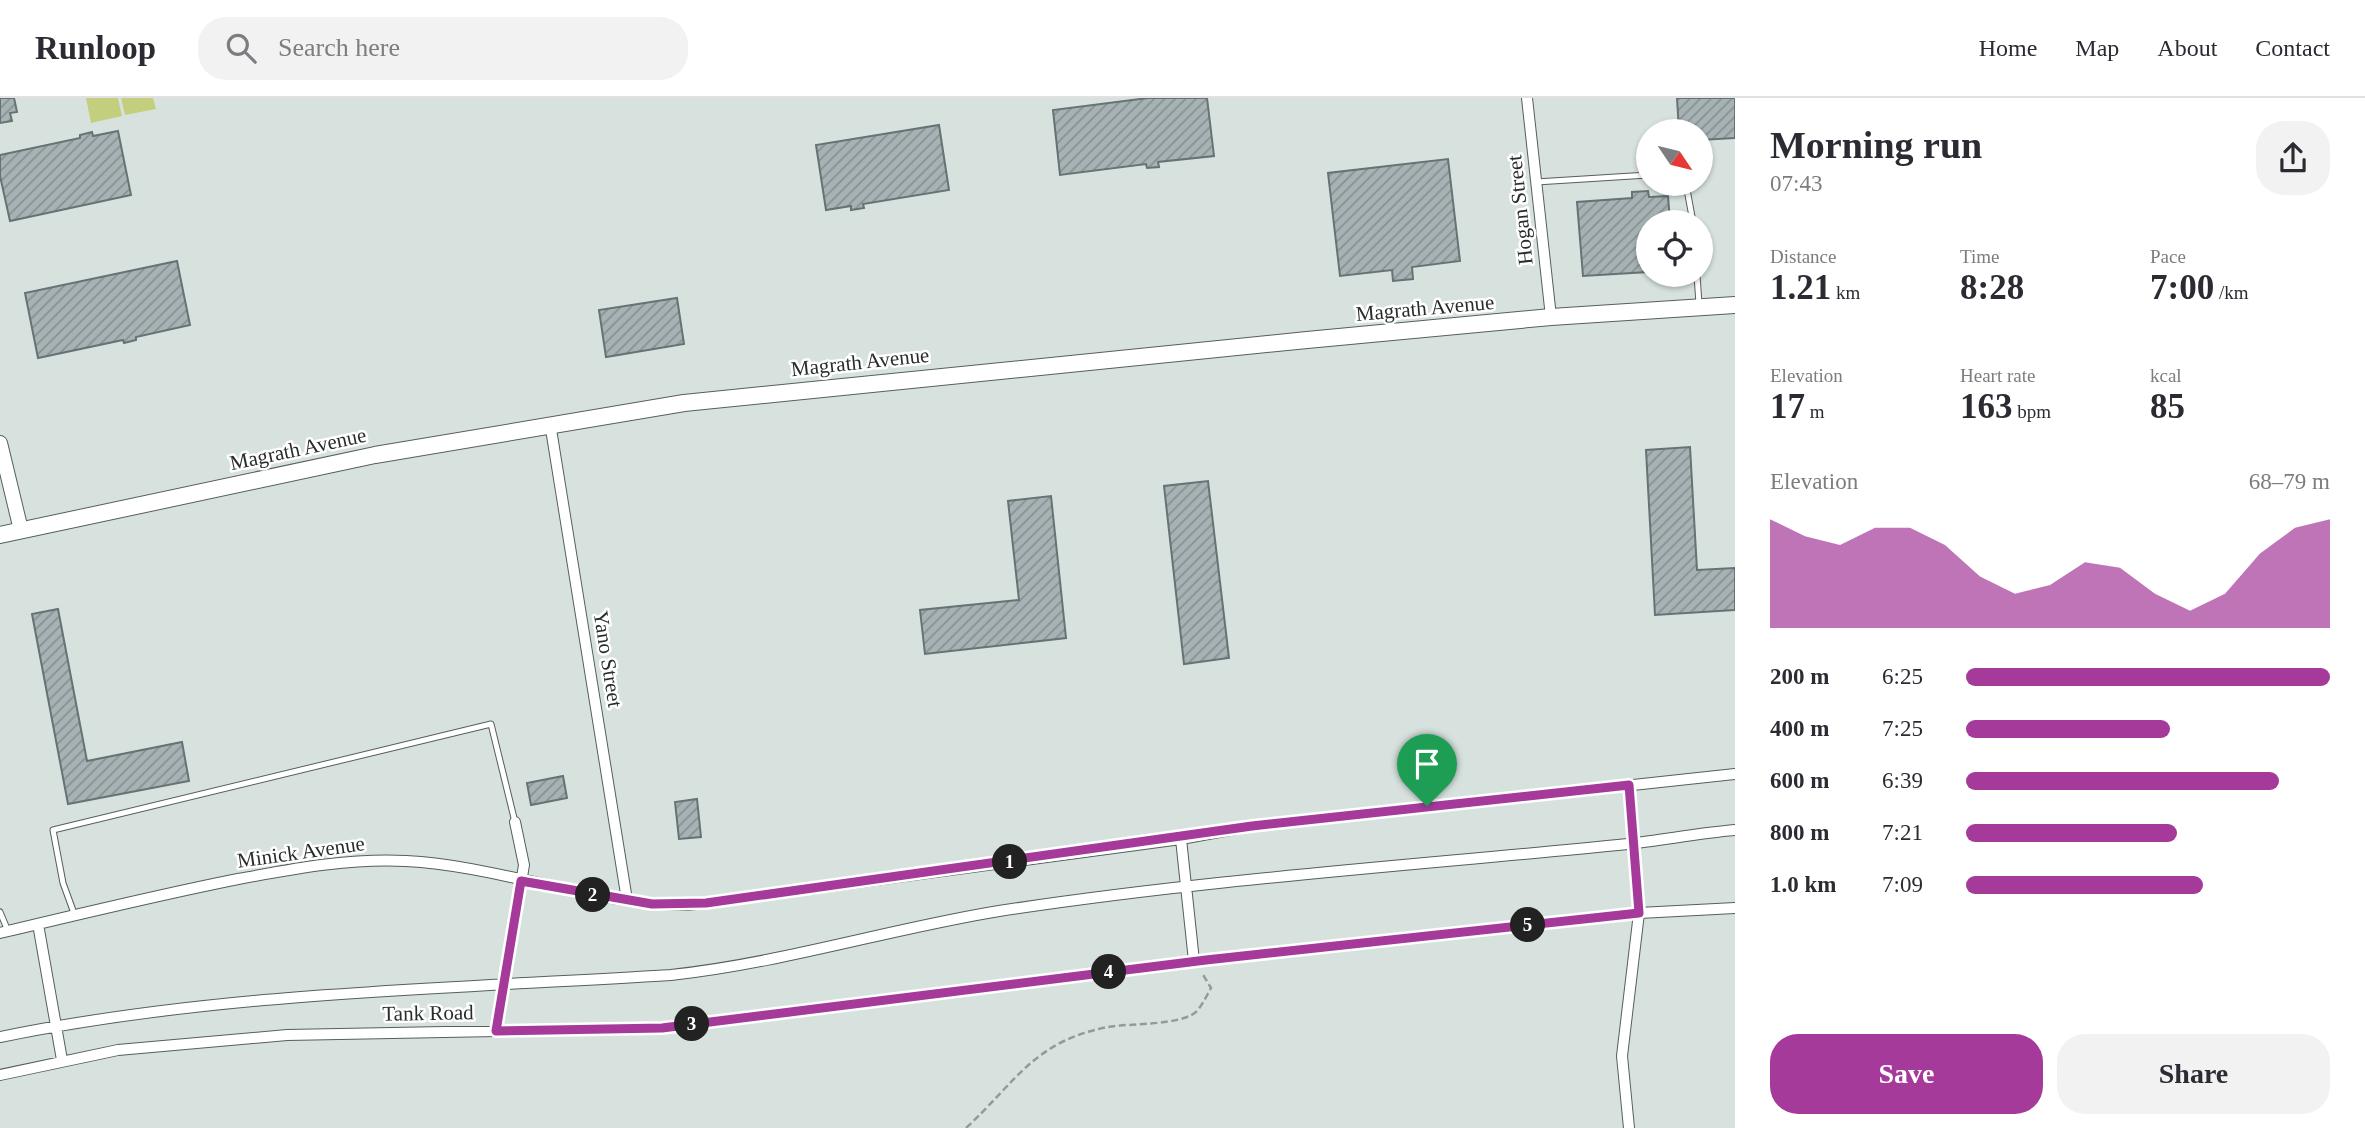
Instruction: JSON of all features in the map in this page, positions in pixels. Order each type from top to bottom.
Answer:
[{"type":"main road","name":"Magrath Avenue","points":[[0,536],[375,455],[550,424],[824,386],[1551,317],[1735,305]]},
{"type":"street","name":"Hogan Street","points":[[1527,98],[1551,317]]},
{"type":"street","name":"Yano Street","points":[[550,424],[627,900]]},
{"type":"street","points":[[0,443],[21,530]]},
{"type":"street","name":"Minick Avenue","points":[[4,932],[206,886],[344,862],[423,862],[627,900],[673,905],[706,903],[1181,839],[1252,826],[1735,774]]},
{"type":"street","points":[[1629,785],[1639,913],[1622,1056],[1629,1128]]},
{"type":"street","points":[[496,1031],[523,864],[514,822]]},
{"type":"street","points":[[0,1037],[56,1026],[216,1004],[733,968],[900,929],[1000,911],[1363,867],[1633,843],[1735,830]]},
{"type":"street","points":[[1181,839],[1194,961]]},
{"type":"street","name":"Tank Road","points":[[0,1075],[62,1060],[166,1045],[287,1035],[662,1028],[1194,961],[1639,913],[1735,908]]},
{"type":"street","points":[[38,924],[62,1060]]},
{"type":"lane","points":[[1536,182],[1636,176]]},
{"type":"lane","points":[[1698,287],[1699,307]]},
{"type":"lane","points":[[75,916],[63,883],[53,831],[491,724],[514,822]]},
{"type":"lane","points":[[0,912],[4,932]]},
{"type":"path","points":[[967,1128],[1039,1053],[1066,1039],[1107,1027],[1173,1020],[1196,1013],[1211,988],[1194,961]]},
{"type":"green space","points":[[86,98],[118,98],[122,116],[91,123]]},
{"type":"green space","points":[[121,98],[153,98],[156,109],[125,115]]},
{"type":"building","points":[[0,98],[14,98],[17,112],[10,113],[12,121],[0,123]]},
{"type":"building","points":[[1148,98],[1207,98],[1214,156],[1158,162],[1159,167],[1147,168],[1146,164],[1060,175],[1053,110]]},
{"type":"building","points":[[1677,98],[1735,98],[1735,138],[1713,139],[1713,119],[1678,119]]},
{"type":"building","points":[[939,125],[949,190],[863,204],[864,208],[851,210],[851,206],[826,210],[816,145]]},
{"type":"building","points":[[118,131],[131,195],[10,221],[0,176],[0,155],[80,138],[80,135],[92,132],[93,136]]},
{"type":"building","points":[[1448,159],[1460,261],[1412,267],[1413,279],[1393,281],[1392,270],[1340,276],[1328,173]]},
{"type":"building","points":[[1632,192],[1636,192],[1636,196],[1668,196],[1669,210],[1636,210],[1636,273],[1583,276],[1577,202],[1632,198]]},
{"type":"building","points":[[177,261],[190,325],[136,337],[136,340],[124,343],[123,340],[38,358],[25,293]]},
{"type":"building","points":[[677,298],[684,344],[606,357],[599,310]]},
{"type":"building","points":[[1690,447],[1697,570],[1735,568],[1735,610],[1655,615],[1646,450]]},
{"type":"building","points":[[1208,481],[1229,658],[1184,664],[1164,486]]},
{"type":"building","points":[[1051,496],[1066,638],[925,654],[920,610],[1019,600],[1008,501]]},
{"type":"building","points":[[58,609],[87,761],[182,742],[189,781],[68,804],[32,614]]},
{"type":"building","points":[[563,776],[567,798],[531,805],[527,783]]},
{"type":"building","points":[[697,799],[701,837],[679,839],[675,802]]},
{"type":"route","points":[[1629,785],[1639,913],[1206,960],[662,1028],[496,1031],[521,881],[580,894],[652,904],[688,905],[1181,839],[1252,826],[1427,806],[1629,785]]}]
